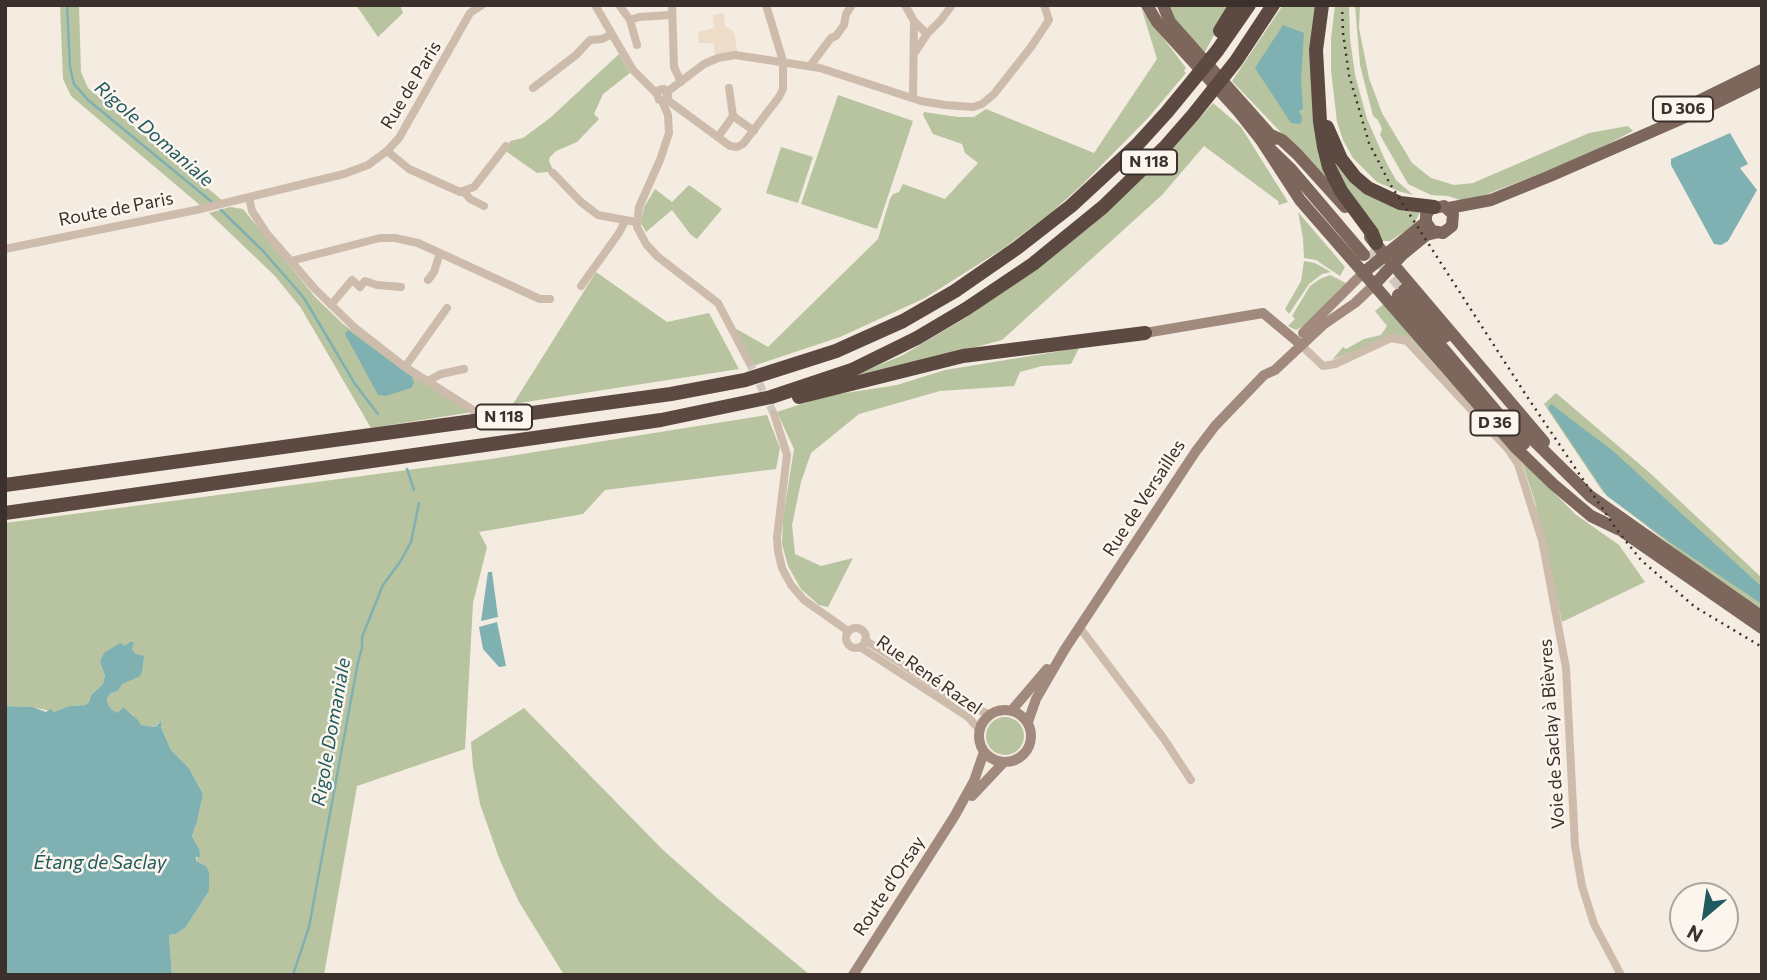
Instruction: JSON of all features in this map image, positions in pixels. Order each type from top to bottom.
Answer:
[{"type":"highway","points":[[1194,80],[1192,76],[1236,5]]},
{"type":"highway","name":"N 118","points":[[5,485],[622,402],[745,380],[809,361],[864,339],[927,308],[1017,248],[1102,179],[1137,145],[1194,80],[1250,5]]},
{"type":"highway","name":"N 118","points":[[5,513],[660,421],[760,399],[817,383],[892,351],[966,309],[1042,257],[1102,207],[1165,147],[1226,74],[1273,5]]},
{"type":"highway","points":[[1322,5],[1316,50],[1318,106],[1326,158],[1340,191],[1372,233],[1378,253]]},
{"type":"highway","points":[[1319,38],[1327,123],[1333,145],[1345,165],[1361,183],[1383,197],[1409,205],[1441,208]]},
{"type":"highway","points":[[760,399],[776,402],[963,356],[1147,332]]},
{"type":"main road","points":[[1147,5],[1157,22],[1173,38]]},
{"type":"main road","name":"D 36","points":[[1153,5],[1173,38],[1190,51]]},
{"type":"main road","name":"D 36","points":[[1163,5],[1170,22],[1190,51],[1266,137],[1300,200],[1363,273],[1534,466],[1591,516],[1618,529]]},
{"type":"main road","name":"D 306","points":[[1605,150],[1762,70]]},
{"type":"main road","name":"D 306","points":[[1453,222],[1492,200],[1699,111],[1762,80]]},
{"type":"main road","name":"D 36","points":[[1266,137],[1282,140],[1312,169],[1378,253],[1575,474],[1590,496]]},
{"type":"main road","name":"D 306","points":[[1441,208],[1492,200]]},
{"type":"main road","points":[[1378,253],[1426,235],[1446,232],[1453,222],[1453,216],[1441,208],[1426,215],[1429,229],[1436,233]]},
{"type":"main road","points":[[1363,273],[1378,253],[1426,222]]},
{"type":"main road","points":[[1374,285],[1378,253]]},
{"type":"main road","name":"Rue de Versailles","points":[[1298,342],[1363,273]]},
{"type":"main road","name":"Rue de Versailles","points":[[1028,722],[1036,699],[1065,649],[1200,445],[1270,365],[1355,303],[1374,285]]},
{"type":"main road","name":"D 36","points":[[1762,617],[1590,496],[1521,428],[1401,293],[1536,457],[1574,495],[1618,529],[1762,628]]},
{"type":"main road","points":[[1147,332],[1263,313],[1298,342]]},
{"type":"main road","name":"Rue de Versailles","points":[[1012,710],[1065,649]]},
{"type":"main road","points":[[1004,709],[1012,710],[1028,722],[1031,736],[1028,749],[1018,759],[996,761],[984,752],[979,741],[979,729],[990,714],[1004,709]]},
{"type":"main road","name":"Route d'Orsay","points":[[853,975],[954,817],[974,781],[984,752]]},
{"type":"main road","name":"Route d'Orsay","points":[[954,817],[1004,762]]},
{"type":"street","name":"Rue de Paris","points":[[233,200],[344,174],[368,165],[387,151],[401,134],[470,13],[482,5]]},
{"type":"street","points":[[595,5],[633,71],[730,146],[737,147],[754,131],[782,93],[783,61],[765,5]]},
{"type":"street","points":[[620,5],[630,20],[637,45]]},
{"type":"street","points":[[672,5],[674,67],[681,82]]},
{"type":"street","points":[[810,66],[844,25],[846,14],[852,5]]},
{"type":"street","points":[[905,5],[927,34]]},
{"type":"street","points":[[916,52],[927,34],[952,5]]},
{"type":"street","points":[[663,96],[697,68],[718,58],[735,55],[810,66],[913,98],[964,107],[982,104],[994,94],[1049,20],[1044,5]]},
{"type":"street","points":[[630,20],[671,15]]},
{"type":"street","points":[[913,98],[916,52],[914,20]]},
{"type":"street","points":[[533,88],[576,55],[590,40],[602,39],[612,34]]},
{"type":"street","points":[[718,137],[733,116],[729,88]]},
{"type":"street","points":[[663,96],[669,133],[639,207],[636,222],[642,237],[658,257],[719,303],[748,362]]},
{"type":"street","points":[[733,116],[754,131]]},
{"type":"street","points":[[387,151],[409,169],[464,192],[477,184],[506,146]]},
{"type":"street","points":[[553,173],[594,213],[636,222]]},
{"type":"street","points":[[464,192],[470,199],[484,206]]},
{"type":"street","points":[[249,197],[252,211],[290,261],[355,328],[405,367],[476,412]]},
{"type":"street","name":"Route de Paris","points":[[5,248],[196,210],[233,200]]},
{"type":"street","points":[[581,286],[625,221]]},
{"type":"street","points":[[290,261],[387,237],[418,243],[540,299],[550,299]]},
{"type":"street","points":[[428,280],[435,272],[440,253]]},
{"type":"street","points":[[331,305],[352,280],[360,287],[365,281],[401,287]]},
{"type":"street","points":[[405,367],[447,308]]},
{"type":"street","name":"Voie de Saclay à Bièvres","points":[[1298,342],[1324,366],[1335,364],[1391,338],[1407,341],[1508,449],[1518,464],[1542,540],[1566,668],[1575,846],[1582,886],[1594,924],[1621,975]]},
{"type":"street","points":[[428,382],[441,374],[464,369]]},
{"type":"street","name":"Rue René Razel","points":[[774,414],[787,455],[777,537],[782,568],[791,585],[804,600],[848,631]]},
{"type":"street","points":[[1080,628],[1164,739],[1191,780]]},
{"type":"street","name":"Rue René Razel","points":[[860,629],[865,634],[863,643],[852,647],[847,643],[848,631],[860,629]]},
{"type":"street","name":"Rue René Razel","points":[[863,643],[964,705],[990,714]]},
{"type":"street","name":"Rue René Razel","points":[[863,643],[968,717],[979,729]]},
{"type":"green space","points":[[60,5],[79,5],[81,72],[88,88],[223,201],[201,206],[71,96],[63,79]]},
{"type":"green space","points":[[356,5],[400,5],[403,13],[378,37]]},
{"type":"green space","points":[[1167,5],[1230,5],[1205,52],[1175,22]]},
{"type":"green space","points":[[1283,5],[1316,5],[1332,186],[1232,81]]},
{"type":"green space","points":[[1335,5],[1349,5],[1355,75],[1367,119],[1396,180],[1413,195],[1377,182],[1353,158],[1343,140],[1337,122],[1331,70]]},
{"type":"green space","points":[[1355,5],[1360,5],[1359,28],[1369,78],[1382,113],[1412,163],[1431,178],[1454,185],[1473,183],[1589,133],[1628,126],[1633,131],[1583,157],[1477,198],[1463,201],[1448,196],[1431,195],[1408,184],[1380,135],[1382,129],[1373,116],[1360,65]]},
{"type":"green space","points":[[1142,10],[1186,68],[1186,73],[1148,118],[1083,184],[1052,212],[1004,248],[925,298],[840,337],[753,366],[733,327],[768,347],[878,239],[890,199],[893,194],[899,192],[903,184],[945,199],[978,163],[965,153],[962,144],[933,134],[924,112],[974,117],[986,109],[1094,153],[1157,59]]},
{"type":"green space","points":[[619,54],[630,73],[603,94],[594,114],[599,119],[577,142],[556,151],[550,157],[553,170],[550,174],[537,173],[507,152],[510,141],[523,138],[550,118]]},
{"type":"green space","points":[[838,95],[913,121],[877,229],[801,204]]},
{"type":"green space","points":[[1213,103],[1241,127],[1288,202],[1279,205],[1278,201],[1204,146],[1162,195],[1002,340],[849,378],[903,355],[967,317],[1053,256],[1092,225],[1170,152]]},
{"type":"green space","points":[[1328,145],[1342,167],[1421,209],[1414,225],[1390,241],[1382,241],[1337,173]]},
{"type":"green space","points":[[781,147],[813,157],[798,203],[766,193]]},
{"type":"green space","points":[[689,185],[722,209],[697,239],[672,210],[646,232],[641,223],[644,207],[655,189],[672,202]]},
{"type":"green space","points":[[230,207],[243,209],[315,297],[343,324],[398,364],[473,412],[371,428],[301,308],[275,276],[209,213]]},
{"type":"green space","points":[[1298,212],[1345,267],[1340,276],[1316,260],[1304,258]]},
{"type":"green space","points":[[1304,261],[1315,263],[1331,272],[1322,274],[1309,284],[1289,314],[1285,309],[1301,281]]},
{"type":"green space","points":[[596,272],[667,322],[709,313],[739,369],[513,404]]},
{"type":"green space","points":[[1330,275],[1346,283],[1304,326],[1296,330],[1288,326],[1295,319],[1292,316],[1310,286]]},
{"type":"green space","points":[[1386,302],[1443,367],[1440,371],[1411,339],[1396,335],[1332,360],[1343,347],[1346,349],[1364,339],[1381,335],[1387,326],[1375,311]]},
{"type":"green space","points":[[1079,348],[1071,364],[1042,366],[1020,372],[1014,386],[940,391],[859,414],[811,453],[801,482],[792,525],[795,554],[821,566],[853,558],[828,607],[819,605],[801,589],[788,566],[782,544],[783,518],[794,449],[777,412],[826,396],[897,385],[945,370]]},
{"type":"green space","points":[[1556,393],[1650,473],[1762,578],[1762,611],[1704,571],[1603,492],[1544,404]]},
{"type":"green space","points":[[767,415],[780,448],[776,469],[605,490],[583,514],[479,532],[487,547],[473,603],[465,749],[357,786],[324,975],[172,975],[169,935],[186,927],[209,891],[206,866],[196,861],[199,849],[192,836],[203,794],[189,768],[171,750],[159,722],[155,727],[140,725],[132,714],[122,708],[119,714],[108,704],[107,698],[118,691],[121,684],[139,677],[136,654],[132,649],[125,646],[112,649],[100,662],[105,676],[103,684],[85,705],[69,706],[54,712],[33,707],[5,706],[5,523],[491,459]]},
{"type":"green space","points":[[1521,459],[1575,514],[1619,545],[1645,582],[1562,622],[1535,502]]},
{"type":"green space","points":[[524,708],[662,849],[810,975],[564,975],[519,902],[499,858],[480,804],[473,767],[471,742]]},
{"type":"green space","points":[[1005,717],[1019,722],[1024,736],[1019,750],[1005,755],[991,750],[986,736],[991,722]]},
{"type":"shaded area","points":[[724,13],[725,26],[734,32],[738,55],[715,59],[714,43],[699,43],[698,37],[699,32],[714,28],[713,15]]},
{"type":"water","points":[[1283,25],[1304,33],[1301,79],[1303,109],[1299,111],[1301,124],[1291,123],[1255,68]]},
{"type":"water","points":[[1730,133],[1748,164],[1740,168],[1757,190],[1728,241],[1721,245],[1714,244],[1671,165],[1671,159]]},
{"type":"water","points":[[348,330],[412,377],[414,383],[411,388],[386,396],[378,395],[345,334]]},
{"type":"water","points":[[1551,404],[1613,451],[1762,587],[1762,604],[1607,496],[1548,408]]},
{"type":"water","points":[[488,572],[492,572],[498,617],[481,621]]},
{"type":"water","points":[[497,622],[506,666],[499,667],[483,649],[479,627]]},
{"type":"water","name":"Étang de Saclay","points":[[134,642],[132,649],[136,654],[144,656],[142,672],[139,677],[122,684],[118,691],[111,693],[107,698],[108,704],[118,713],[123,707],[141,725],[155,727],[161,721],[171,750],[189,768],[203,794],[192,836],[199,849],[200,857],[196,857],[196,861],[206,866],[209,872],[209,891],[186,927],[169,935],[172,975],[5,975],[5,706],[33,707],[46,712],[50,709],[54,712],[69,706],[85,705],[103,684],[105,676],[100,662],[104,653],[120,643],[125,646]]},
{"type":"waterway","name":"Rigole Domaniale","points":[[67,5],[70,67],[74,84],[88,100],[212,202]]},
{"type":"waterway","name":"Rigole Domaniale","points":[[221,210],[264,252],[304,298],[355,384],[378,414]]},
{"type":"waterway","name":"Rigole Domaniale","points":[[407,469],[414,490]]},
{"type":"waterway","name":"Rigole Domaniale","points":[[293,975],[309,927],[362,637],[383,585],[411,542],[419,503]]},
{"type":"tunnel","points":[[1370,250],[1404,290]]},
{"type":"tunnel","points":[[749,362],[774,414]]},
{"type":"railway","points":[[1342,5],[1349,75],[1369,143],[1390,184],[1526,395],[1617,530],[1641,560],[1695,607],[1762,647]]}]
